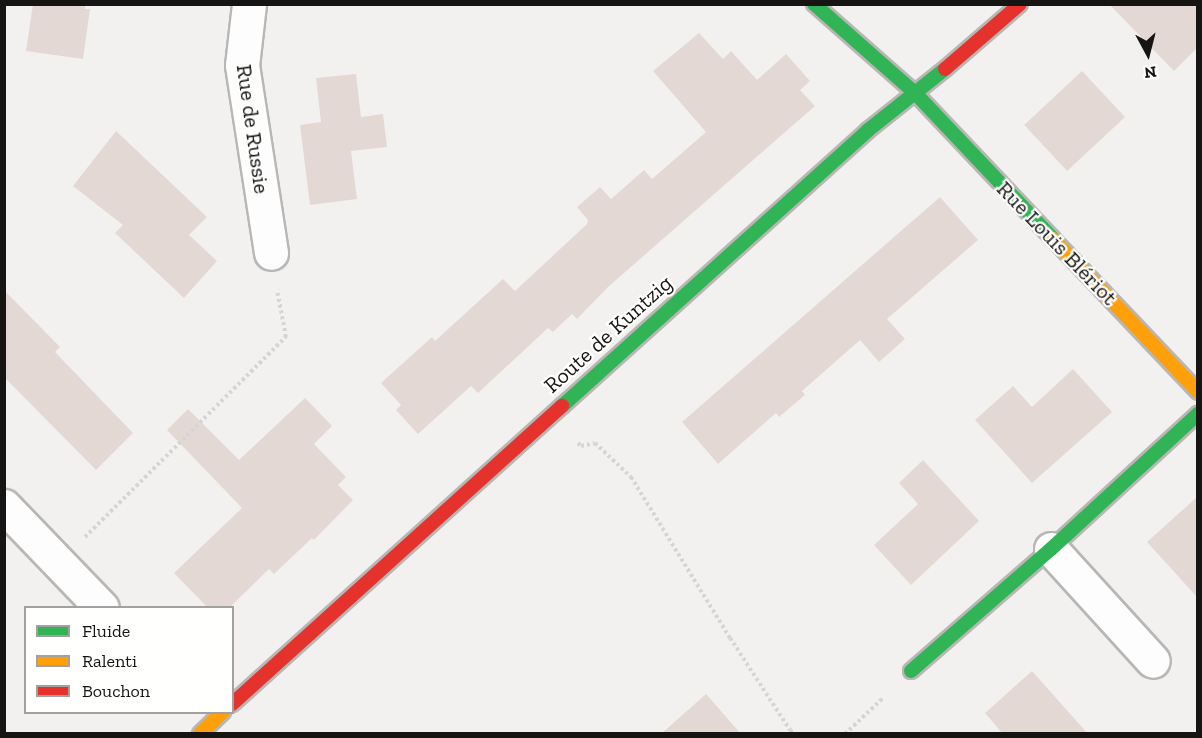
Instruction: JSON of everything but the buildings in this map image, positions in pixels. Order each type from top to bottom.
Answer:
[{"type":"street","name":"Rue de Russie","points":[[249,4],[242,65],[271,253]]},
{"type":"street","name":"Rue Louis Blériot","points":[[814,4],[916,94],[1197,392]]},
{"type":"street","name":"Route de Kuntzig","points":[[234,704],[549,415],[867,131],[916,94],[1020,4]]},
{"type":"street","points":[[911,671],[1051,549],[1197,414]]},
{"type":"street","points":[[4,506],[100,606]]},
{"type":"street","points":[[1051,549],[1153,661]]},
{"type":"path","points":[[59,562],[286,337],[271,253]]},
{"type":"path","points":[[549,415],[581,446],[594,443],[631,477],[730,638],[790,730],[795,734]]},
{"type":"path","points":[[845,734],[911,671]]},
{"type":"traffic: fast","points":[[814,4],[916,94],[1053,239]]},
{"type":"traffic: fast","points":[[562,406],[867,131],[945,69]]},
{"type":"traffic: fast","points":[[911,671],[1051,549],[1198,414]]},
{"type":"traffic: slow","points":[[1053,239],[1198,392]]},
{"type":"traffic: slow","points":[[200,734],[221,714]]},
{"type":"traffic: jam","points":[[945,69],[1020,4]]},
{"type":"traffic: jam","points":[[234,702],[562,406]]}]
